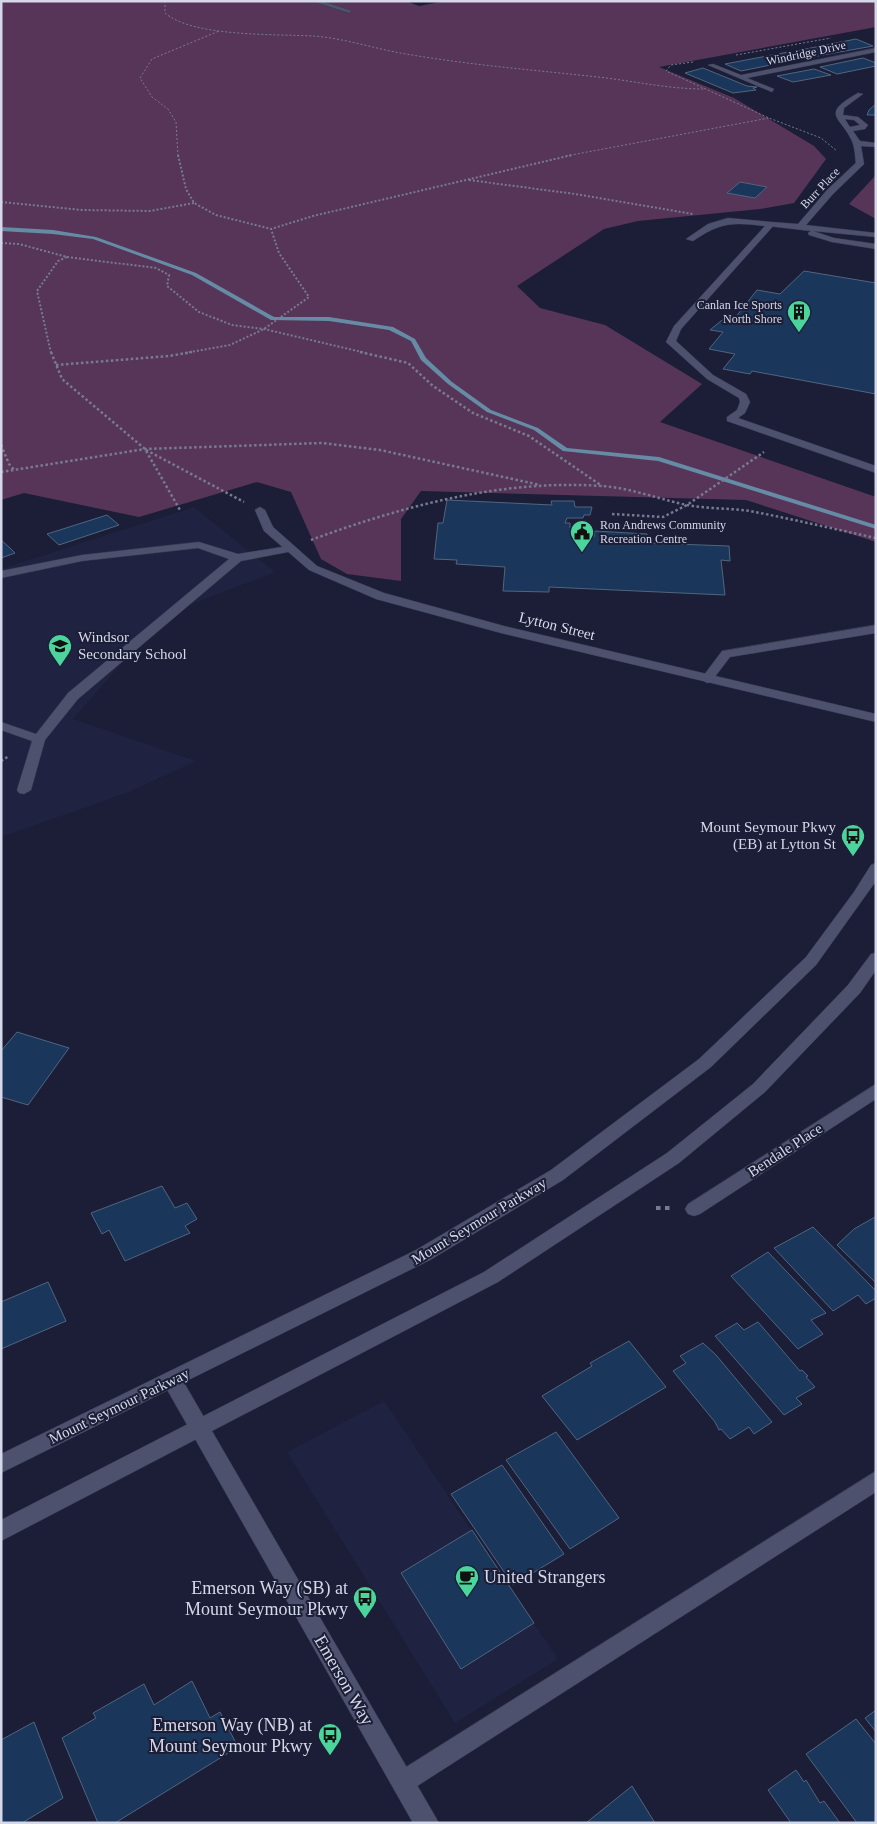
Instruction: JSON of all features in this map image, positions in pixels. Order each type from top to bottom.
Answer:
[{"type":"street","points":[[315,1],[349,11]]},
{"type":"street","name":"Windridge Drive","points":[[740,78],[876,50]]},
{"type":"street","points":[[711,65],[772,90]]},
{"type":"street","points":[[860,94],[840,109],[839,117],[857,143],[876,145]]},
{"type":"street","points":[[839,117],[856,118],[864,123],[862,128],[847,130]]},
{"type":"street","name":"Burr Place","points":[[799,228],[830,192],[860,164],[857,143]]},
{"type":"street","points":[[690,239],[710,224],[729,220],[799,228],[842,230],[876,235]]},
{"type":"street","points":[[771,224],[677,328],[671,342],[710,377],[743,396],[745,402],[741,411],[731,419],[783,439],[876,470]]},
{"type":"street","points":[[799,228],[832,240],[876,246]]},
{"type":"street","name":"Lytton Street","points":[[260,510],[268,529],[288,549],[313,568],[380,596],[501,629],[707,680],[876,718]]},
{"type":"street","points":[[1,575],[82,558],[199,545],[237,558],[288,549]]},
{"type":"street","points":[[24,790],[39,739],[73,696],[237,558]]},
{"type":"street","points":[[707,680],[726,654],[876,629]]},
{"type":"street","points":[[1,726],[39,739]]},
{"type":"street","name":"Mount Seymour Parkway","points":[[1,1464],[423,1255],[557,1175],[705,1064],[811,961],[860,895],[876,868]]},
{"type":"street","points":[[1,1531],[200,1430],[491,1278],[673,1158],[759,1088],[854,990],[876,958]]},
{"type":"street","name":"Bendale Place","points":[[694,1209],[876,1090]]},
{"type":"street","name":"Emerson Way","points":[[172,1380],[427,1823]]},
{"type":"street","points":[[403,1782],[876,1480]]},
{"type":"path","points":[[165,1],[165,13],[173,20],[219,31],[321,37],[373,49],[460,63],[601,77],[680,89],[704,89]]},
{"type":"path","points":[[219,31],[152,59],[140,78],[152,97],[168,109],[176,122],[177,150],[186,189],[194,203],[216,215],[271,229],[313,216],[544,160],[769,118]]},
{"type":"path","points":[[466,179],[575,194],[729,220]]},
{"type":"path","points":[[1,202],[82,210],[150,211],[194,203]]},
{"type":"path","points":[[56,365],[169,356],[230,345],[264,329],[309,297],[279,253],[271,229]]},
{"type":"path","points":[[1,243],[18,244],[67,257],[156,268],[169,275],[167,286],[180,298],[200,312],[232,325],[264,329],[408,363],[433,386],[473,413],[529,436],[602,486]]},
{"type":"path","points":[[67,257],[58,261],[37,291],[49,347],[62,379],[145,449],[260,510]]},
{"type":"path","points":[[612,514],[662,517],[687,505],[714,488],[783,439]]},
{"type":"path","points":[[1,472],[145,449],[322,443],[380,450],[437,461],[543,486]]},
{"type":"path","points":[[1,445],[9,464],[15,471]]},
{"type":"path","points":[[145,449],[180,510]]},
{"type":"path","points":[[288,549],[370,518],[424,504],[486,492],[543,486],[602,486],[631,490],[687,505],[750,511],[876,538]]},
{"type":"shaded area","points":[[1,1],[406,1],[419,6],[445,1],[876,1],[876,27],[659,67],[734,98],[814,146],[826,159],[794,203],[760,209],[638,221],[604,229],[517,286],[540,308],[605,325],[702,384],[660,422],[876,497],[876,542],[746,500],[421,491],[401,519],[401,581],[347,574],[321,559],[291,492],[257,482],[139,517],[24,493],[1,500]]},
{"type":"shaded area","points":[[876,176],[876,219],[849,204]]},
{"type":"shaded area","name":"Windsor Secondary School","points":[[194,507],[275,572],[164,615],[73,719],[196,761],[129,792],[1,837],[1,569]]},
{"type":"shaded area","points":[[384,1401],[558,1659],[455,1723],[287,1452]]},
{"type":"building","points":[[856,39],[873,46],[812,57],[803,56],[796,51]]},
{"type":"building","points":[[788,52],[805,58],[741,71],[725,64]]},
{"type":"building","points":[[863,58],[876,63],[876,66],[837,74],[820,67]]},
{"type":"building","points":[[703,68],[747,86],[757,87],[753,88],[756,90],[733,93],[685,73]]},
{"type":"building","points":[[814,69],[831,75],[793,82],[777,76]]},
{"type":"building","points":[[876,104],[876,115],[867,115],[869,110]]},
{"type":"building","points":[[740,182],[767,187],[755,198],[727,193]]},
{"type":"building","name":"Canlan Ice Sports North Shore","points":[[804,271],[876,283],[876,394],[752,371],[750,374],[723,369],[735,354],[709,349],[723,332],[710,330],[727,316],[735,318],[757,290],[780,294]]},
{"type":"building","name":"Ron Andrews Community Recreation Centre","points":[[447,500],[552,505],[551,501],[574,501],[575,507],[592,507],[590,515],[584,515],[583,518],[567,518],[565,523],[570,523],[570,528],[574,528],[575,537],[594,537],[595,531],[647,534],[647,543],[729,546],[730,561],[721,560],[725,595],[549,587],[549,592],[503,591],[505,567],[456,564],[457,560],[434,559],[438,523],[443,523]]},
{"type":"building","points":[[107,515],[119,525],[59,545],[47,534]]},
{"type":"building","points":[[1,540],[10,548],[15,553],[1,558]]},
{"type":"building","points":[[17,1032],[69,1048],[28,1105],[1,1097],[1,1051]]},
{"type":"building","points":[[162,1186],[175,1208],[187,1203],[197,1219],[185,1226],[190,1233],[125,1261],[109,1230],[102,1234],[91,1213]]},
{"type":"building","points":[[875,1217],[876,1283],[837,1245],[854,1229]]},
{"type":"building","points":[[813,1227],[876,1291],[876,1298],[866,1304],[858,1295],[833,1311],[774,1248]]},
{"type":"building","points":[[768,1252],[826,1313],[811,1320],[823,1334],[798,1349],[731,1276]]},
{"type":"building","points":[[48,1282],[66,1321],[1,1349],[1,1302]]},
{"type":"building","points":[[758,1322],[800,1371],[802,1370],[808,1376],[806,1377],[815,1387],[796,1398],[802,1404],[784,1415],[715,1336],[737,1323],[744,1330]]},
{"type":"building","points":[[629,1341],[666,1387],[577,1440],[542,1396],[592,1366],[590,1363]]},
{"type":"building","points":[[703,1343],[716,1355],[772,1422],[754,1434],[749,1427],[730,1439],[721,1429],[719,1430],[715,1422],[673,1371],[686,1363],[680,1356]]},
{"type":"building","points":[[556,1432],[619,1518],[570,1549],[506,1460]]},
{"type":"building","points":[[502,1465],[564,1554],[513,1585],[451,1494]]},
{"type":"building","name":"United Strangers","points":[[472,1530],[534,1623],[461,1669],[401,1573]]},
{"type":"building","points":[[192,1681],[210,1718],[220,1712],[238,1747],[115,1823],[98,1823],[62,1738],[96,1718],[93,1713],[144,1684],[154,1705]]},
{"type":"building","points":[[876,1710],[876,1732],[865,1718]]},
{"type":"building","points":[[856,1719],[876,1744],[876,1823],[857,1823],[806,1754]]},
{"type":"building","points":[[34,1722],[63,1798],[22,1823],[1,1823],[1,1740]]},
{"type":"building","points":[[796,1770],[804,1782],[806,1780],[820,1803],[824,1801],[840,1823],[791,1823],[768,1790]]},
{"type":"building","points":[[632,1786],[655,1823],[586,1823]]},
{"type":"waterway","points":[[1,229],[53,232],[94,238],[194,274],[273,319],[329,319],[391,328],[413,340],[423,359],[450,383],[489,411],[536,429],[565,450],[659,459],[876,527]]},
{"type":"place","name":"Canlan Ice Sports North Shore","points":[[799,333]]},
{"type":"place","name":"Ron Andrews Community Recreation Centre","points":[[582,553]]},
{"type":"place","name":"Windsor Secondary School","points":[[60,667]]},
{"type":"place","name":"Mount Seymour Pkwy (EB) at Lytton St","points":[[853,857]]},
{"type":"place","name":"United Strangers","points":[[467,1598]]},
{"type":"place","name":"Emerson Way (SB) at Mount Seymour Pkwy","points":[[365,1619]]},
{"type":"place","name":"Emerson Way (NB) at Mount Seymour Pkwy","points":[[330,1756]]}]
